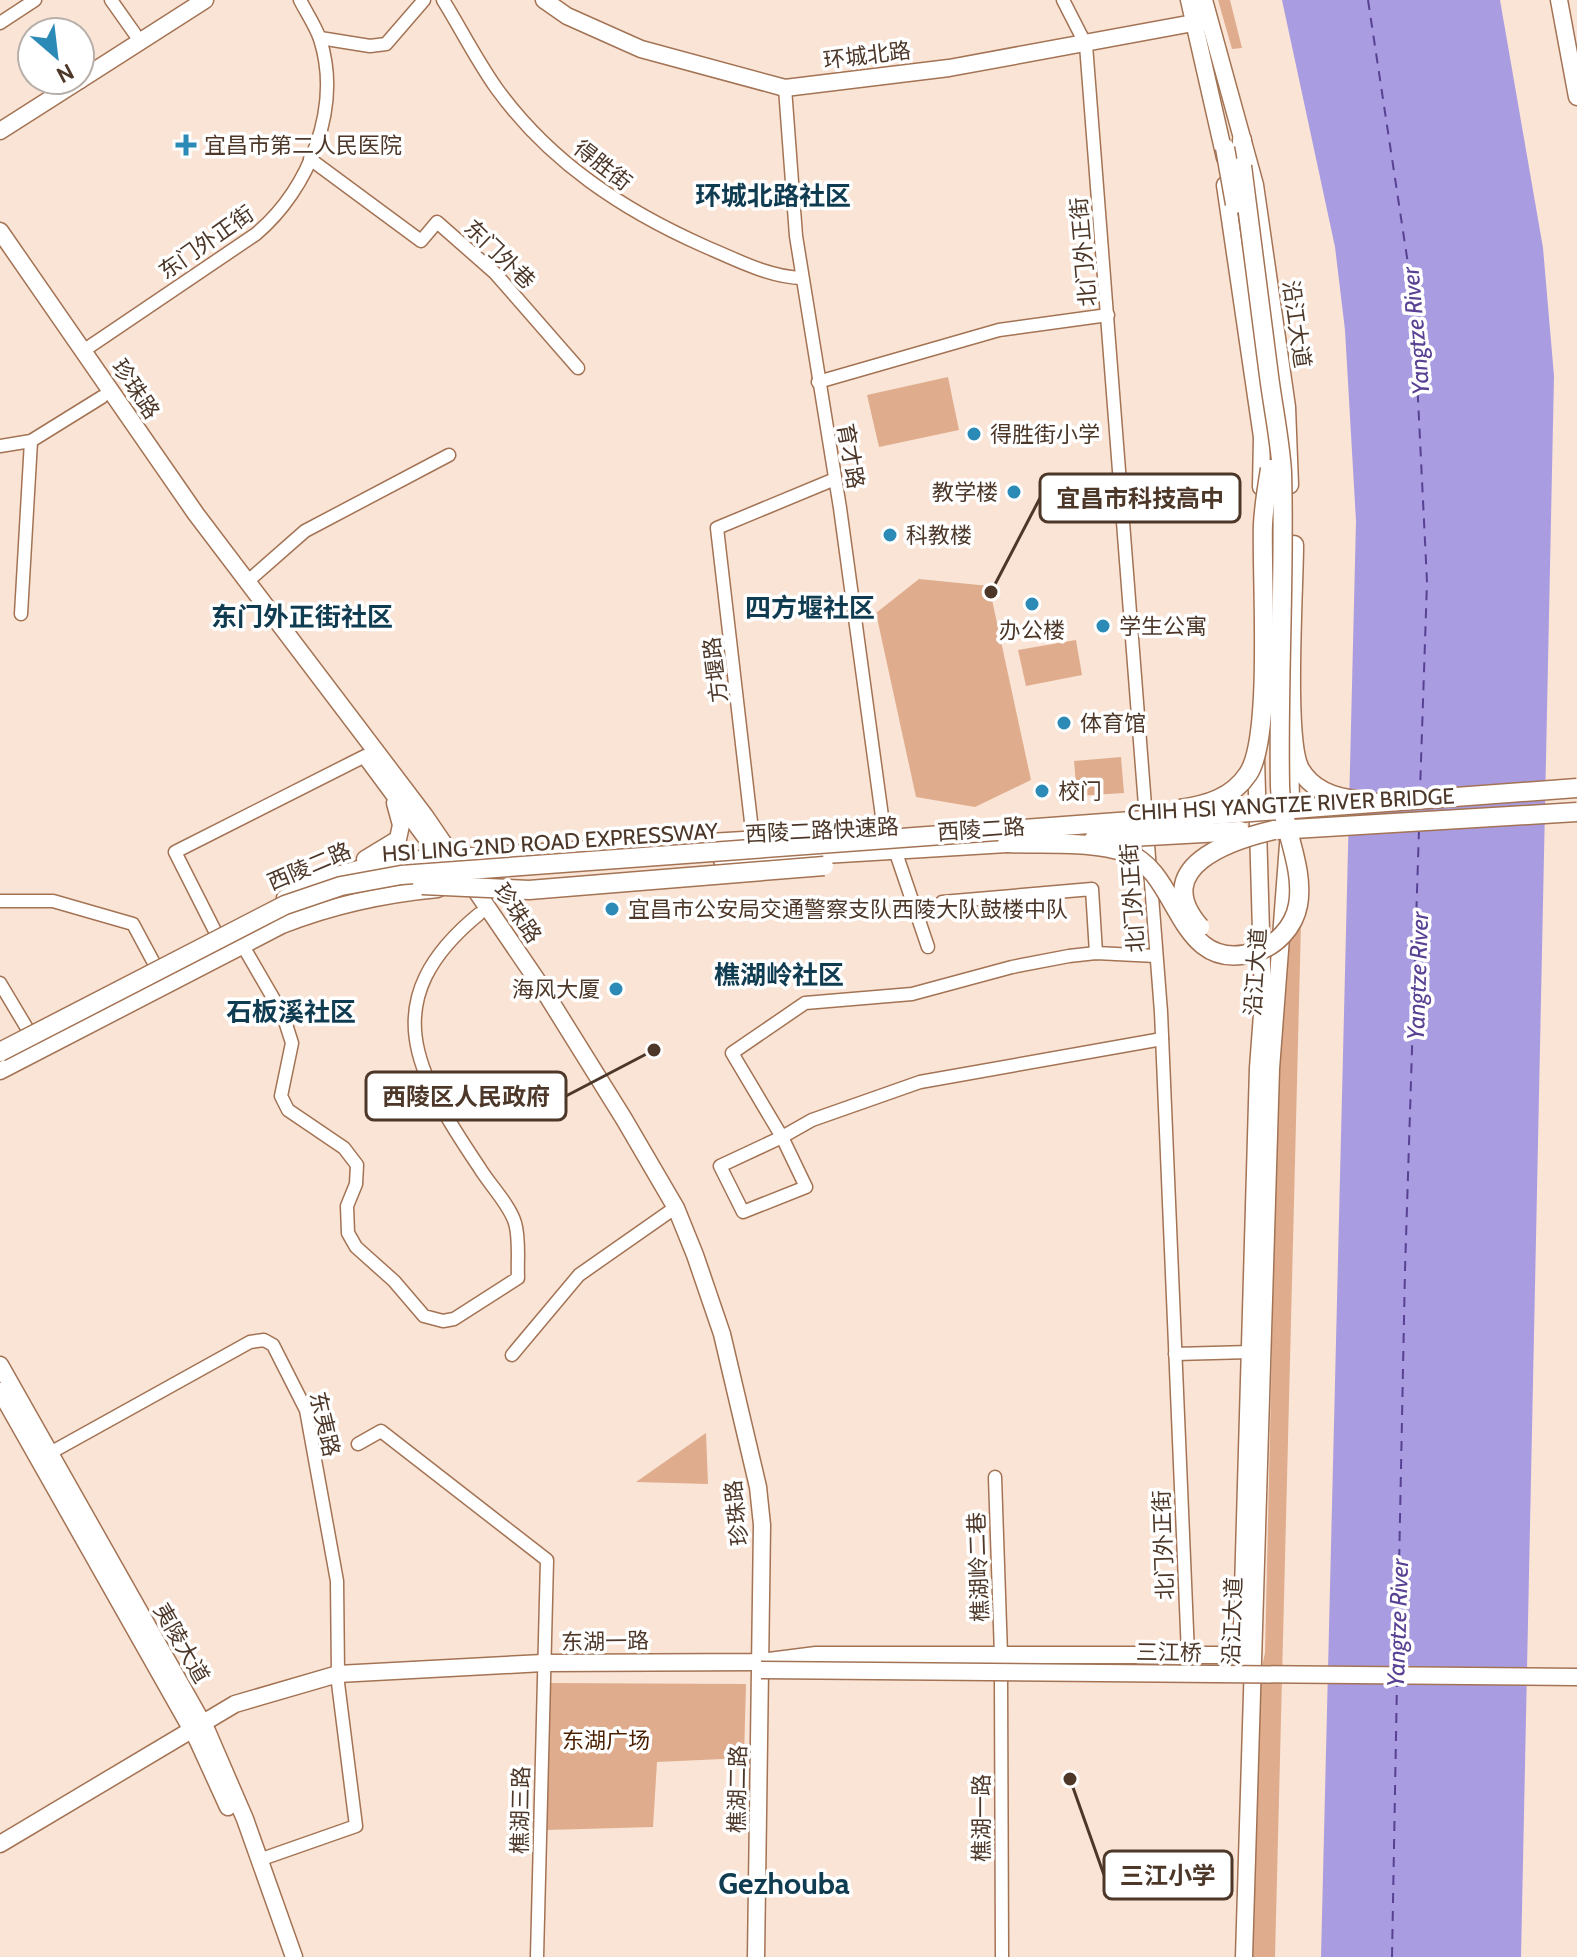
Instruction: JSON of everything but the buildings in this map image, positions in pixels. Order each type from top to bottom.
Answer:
[{"type":"highway","points":[[1007,843],[1106,848],[1127,853],[1151,870],[1189,933],[1213,950],[1237,955],[1255,952],[1272,944],[1286,931],[1296,912],[1299,893],[1280,790],[1276,469],[1242,166],[1234,144]]},
{"type":"highway","points":[[1234,144],[1269,426],[1294,545],[1292,720],[1299,767],[1320,789],[1337,797],[1385,802]]},
{"type":"highway","points":[[1046,829],[1199,805],[1224,797],[1249,773],[1258,751],[1261,727],[1263,522],[1276,469]]},
{"type":"highway","points":[[1273,831],[1233,839],[1212,849],[1191,869],[1185,894],[1197,924],[1210,936],[1234,943],[1254,940],[1278,923],[1287,900],[1271,790],[1276,469]]},
{"type":"highway","name":"CHIH HSI YANGTZE RIVER BRIDGE","points":[[1046,829],[1577,788]]},
{"type":"highway","name":"CHIH HSI YANGTZE RIVER BRIDGE","points":[[1007,843],[1273,831],[1577,812]]},
{"type":"highway","name":"HSI LING 2ND ROAD EXPRESSWAY","points":[[0,1052],[285,905],[341,886],[401,875],[1046,829]]},
{"type":"highway","name":"西陵二路快速路","points":[[422,885],[640,865],[1007,843]]},
{"type":"highway","points":[[422,885],[529,890],[923,855]]},
{"type":"highway","name":"HSI LING 2ND ROAD EXPRESSWAY","points":[[0,1065],[270,923],[314,904],[368,891],[422,885]]},
{"type":"main road","points":[[96,60],[189,0]]},
{"type":"main road","points":[[96,70],[205,0]]},
{"type":"main road","name":"环城北路","points":[[544,0],[567,16],[641,49],[785,88],[949,68],[1086,45],[1202,21]]},
{"type":"main road","name":"沿江大道","points":[[1189,0],[1202,21],[1234,144],[1258,207],[1291,451],[1291,805],[1273,831],[1258,1068],[1250,1352],[1247,1655]]},
{"type":"main road","name":"沿江大道","points":[[1202,21],[1204,0]]},
{"type":"main road","points":[[1559,0],[1577,97]]},
{"type":"main road","points":[[0,122],[40,96]]},
{"type":"main road","points":[[0,131],[55,96]]},
{"type":"main road","name":"沿江大道","points":[[1233,1957],[1271,1069],[1273,831],[1257,808],[1262,437],[1224,192],[1234,144]]},
{"type":"main road","name":"珍珠路","points":[[0,231],[196,514],[425,816],[446,857]]},
{"type":"main road","name":"珍珠路","points":[[0,246],[188,521],[365,756],[446,857],[618,1109],[676,1208],[722,1334],[758,1487],[762,1525],[758,1666]]},
{"type":"main road","points":[[323,879],[398,839],[401,825],[399,810],[379,774]]},
{"type":"main road","name":"西陵二路","points":[[0,1044],[323,879],[367,865],[492,854],[1148,817],[1291,805]]},
{"type":"main road","points":[[425,816],[463,846],[492,854]]},
{"type":"main road","name":"西陵二路","points":[[923,855],[1273,831]]},
{"type":"main road","name":"西陵二路","points":[[0,1071],[243,946],[324,909],[397,893],[466,886],[897,858]]},
{"type":"main road","name":"珍珠路","points":[[466,886],[479,914],[617,1122],[669,1212],[713,1337],[750,1489],[758,1666]]},
{"type":"main road","name":"夷陵大道","points":[[0,1365],[200,1731],[259,1860],[294,1957]]},
{"type":"main road","name":"夷陵大道","points":[[0,1391],[200,1731],[283,1957]]},
{"type":"main road","points":[[758,1666],[816,1655],[1247,1655]]},
{"type":"main road","points":[[0,1844],[200,1731],[253,1706],[338,1678],[543,1668],[758,1666],[818,1676],[1246,1680]]},
{"type":"main road","name":"三江桥","points":[[758,1666],[1577,1668]]},
{"type":"main road","name":"三江桥","points":[[758,1666],[1577,1677]]},
{"type":"main road","name":"樵湖二路","points":[[749,1957],[758,1666]]},
{"type":"main road","name":"樵湖二路","points":[[756,1957],[758,1666]]},
{"type":"main road","name":"沿江大道","points":[[1244,1957],[1246,1680]]},
{"type":"main road","points":[[0,1851],[200,1731]]},
{"type":"street","points":[[0,23],[35,0]]},
{"type":"street","points":[[111,0],[135,34]]},
{"type":"street","name":"东门外正街","points":[[83,351],[256,234],[277,216],[297,189],[310,159],[328,92],[320,38],[300,0]]},
{"type":"street","points":[[320,38],[370,46],[386,44],[424,0]]},
{"type":"street","name":"得胜街","points":[[443,0],[497,89],[533,132],[574,169],[645,219],[748,265],[802,278]]},
{"type":"street","points":[[1063,0],[1086,45]]},
{"type":"street","name":"北门外正街","points":[[1086,45],[1148,817],[1146,839],[1162,1039],[1188,1654]]},
{"type":"street","name":"育才路","points":[[785,88],[802,278],[835,479],[884,831]]},
{"type":"street","name":"东门外巷","points":[[310,159],[421,241],[437,222],[495,273],[578,368]]},
{"type":"street","points":[[818,382],[999,330],[1108,315]]},
{"type":"street","points":[[0,446],[31,441],[102,397]]},
{"type":"street","points":[[21,614],[31,441]]},
{"type":"street","points":[[248,581],[305,531],[449,455]]},
{"type":"street","name":"方堰路","points":[[753,839],[717,528],[835,479]]},
{"type":"street","points":[[216,933],[175,852],[365,756]]},
{"type":"street","points":[[897,858],[928,947]]},
{"type":"street","points":[[942,902],[1092,889],[1096,953]]},
{"type":"street","points":[[0,901],[53,901],[133,924],[155,965]]},
{"type":"street","points":[[243,946],[283,1015],[292,1043],[281,1096],[288,1110],[344,1148],[357,1165],[356,1184],[347,1206],[348,1233],[356,1247],[424,1316],[443,1321],[454,1319],[518,1278],[515,1223],[433,1097],[413,1023],[421,986],[432,960],[479,914]]},
{"type":"street","points":[[1156,956],[1096,953],[1012,967],[912,994],[805,1003],[732,1053],[782,1137],[806,1187],[743,1212],[720,1166],[782,1137],[812,1120],[920,1082],[1162,1039]]},
{"type":"street","points":[[0,983],[28,1030]]},
{"type":"street","points":[[512,1355],[579,1275],[609,1251],[669,1212]]},
{"type":"street","name":"东夷路","points":[[50,1453],[250,1342],[264,1340],[273,1345],[306,1410],[337,1581],[338,1678]]},
{"type":"street","points":[[1175,1354],[1250,1352]]},
{"type":"street","name":"樵湖三路","points":[[358,1444],[381,1431],[547,1560],[537,1957]]},
{"type":"street","name":"樵湖岭二巷","points":[[995,1477],[1001,1655]]},
{"type":"street","points":[[259,1860],[356,1826],[338,1678]]},
{"type":"street","name":"樵湖一路","points":[[1001,1678],[1002,1957]]},
{"type":"green space","points":[[1218,0],[1230,0],[1242,48],[1232,49]]},
{"type":"green space","points":[[948,377],[959,430],[879,447],[867,395]]},
{"type":"green space","points":[[919,579],[989,586],[1031,780],[975,807],[916,797],[876,613]]},
{"type":"green space","points":[[1076,640],[1082,675],[1026,686],[1018,650]]},
{"type":"green space","points":[[1121,757],[1124,793],[1077,796],[1074,761]]},
{"type":"green space","points":[[1301,923],[1275,1957],[1247,1957],[1255,1697],[1265,1653],[1281,947]]},
{"type":"green space","points":[[706,1433],[708,1484],[636,1482]]},
{"type":"green space","name":"东湖广场","points":[[550,1683],[746,1684],[744,1758],[657,1762],[653,1827],[547,1830]]},
{"type":"water","name":"Yangtze River","points":[[1282,0],[1500,0],[1543,248],[1554,376],[1521,1957],[1321,1957],[1356,521],[1345,330],[1335,247]]},
{"type":"ferry route","points":[[1368,0],[1413,297],[1427,582],[1420,791]]},
{"type":"ferry route","points":[[1397,1667],[1405,1270],[1419,829]]},
{"type":"ferry route","points":[[1392,1957],[1397,1681]]},
{"type":"place","name":"宜昌市第二人民医院","points":[[186,145]]},
{"type":"place","name":"得胜街小学","points":[[974,434]]},
{"type":"place","name":"教学楼","points":[[1014,492]]},
{"type":"place","name":"科教楼","points":[[890,535]]},
{"type":"place","name":"宜昌市科技高中","points":[[991,592]]},
{"type":"place","name":"办公楼","points":[[1032,604]]},
{"type":"place","name":"学生公寓","points":[[1103,626]]},
{"type":"place","name":"体育馆","points":[[1064,723]]},
{"type":"place","name":"校门","points":[[1042,791]]},
{"type":"place","name":"宜昌市公安局交通警察支队西陵大队鼓楼中队","points":[[612,909]]},
{"type":"place","name":"海风大厦","points":[[616,989]]},
{"type":"place","name":"西陵区人民政府","points":[[654,1050]]},
{"type":"place","name":"三江小学","points":[[1070,1779]]},
{"type":"district","name":"环城北路社区","points":[[773,196]]},
{"type":"district","name":"四方堰社区","points":[[810,608]]},
{"type":"district","name":"东门外正街社区","points":[[302,617]]},
{"type":"district","name":"樵湖岭社区","points":[[779,975]]},
{"type":"district","name":"石板溪社区","points":[[291,1012]]},
{"type":"district","name":"Gezhouba","points":[[784,1884]]}]
